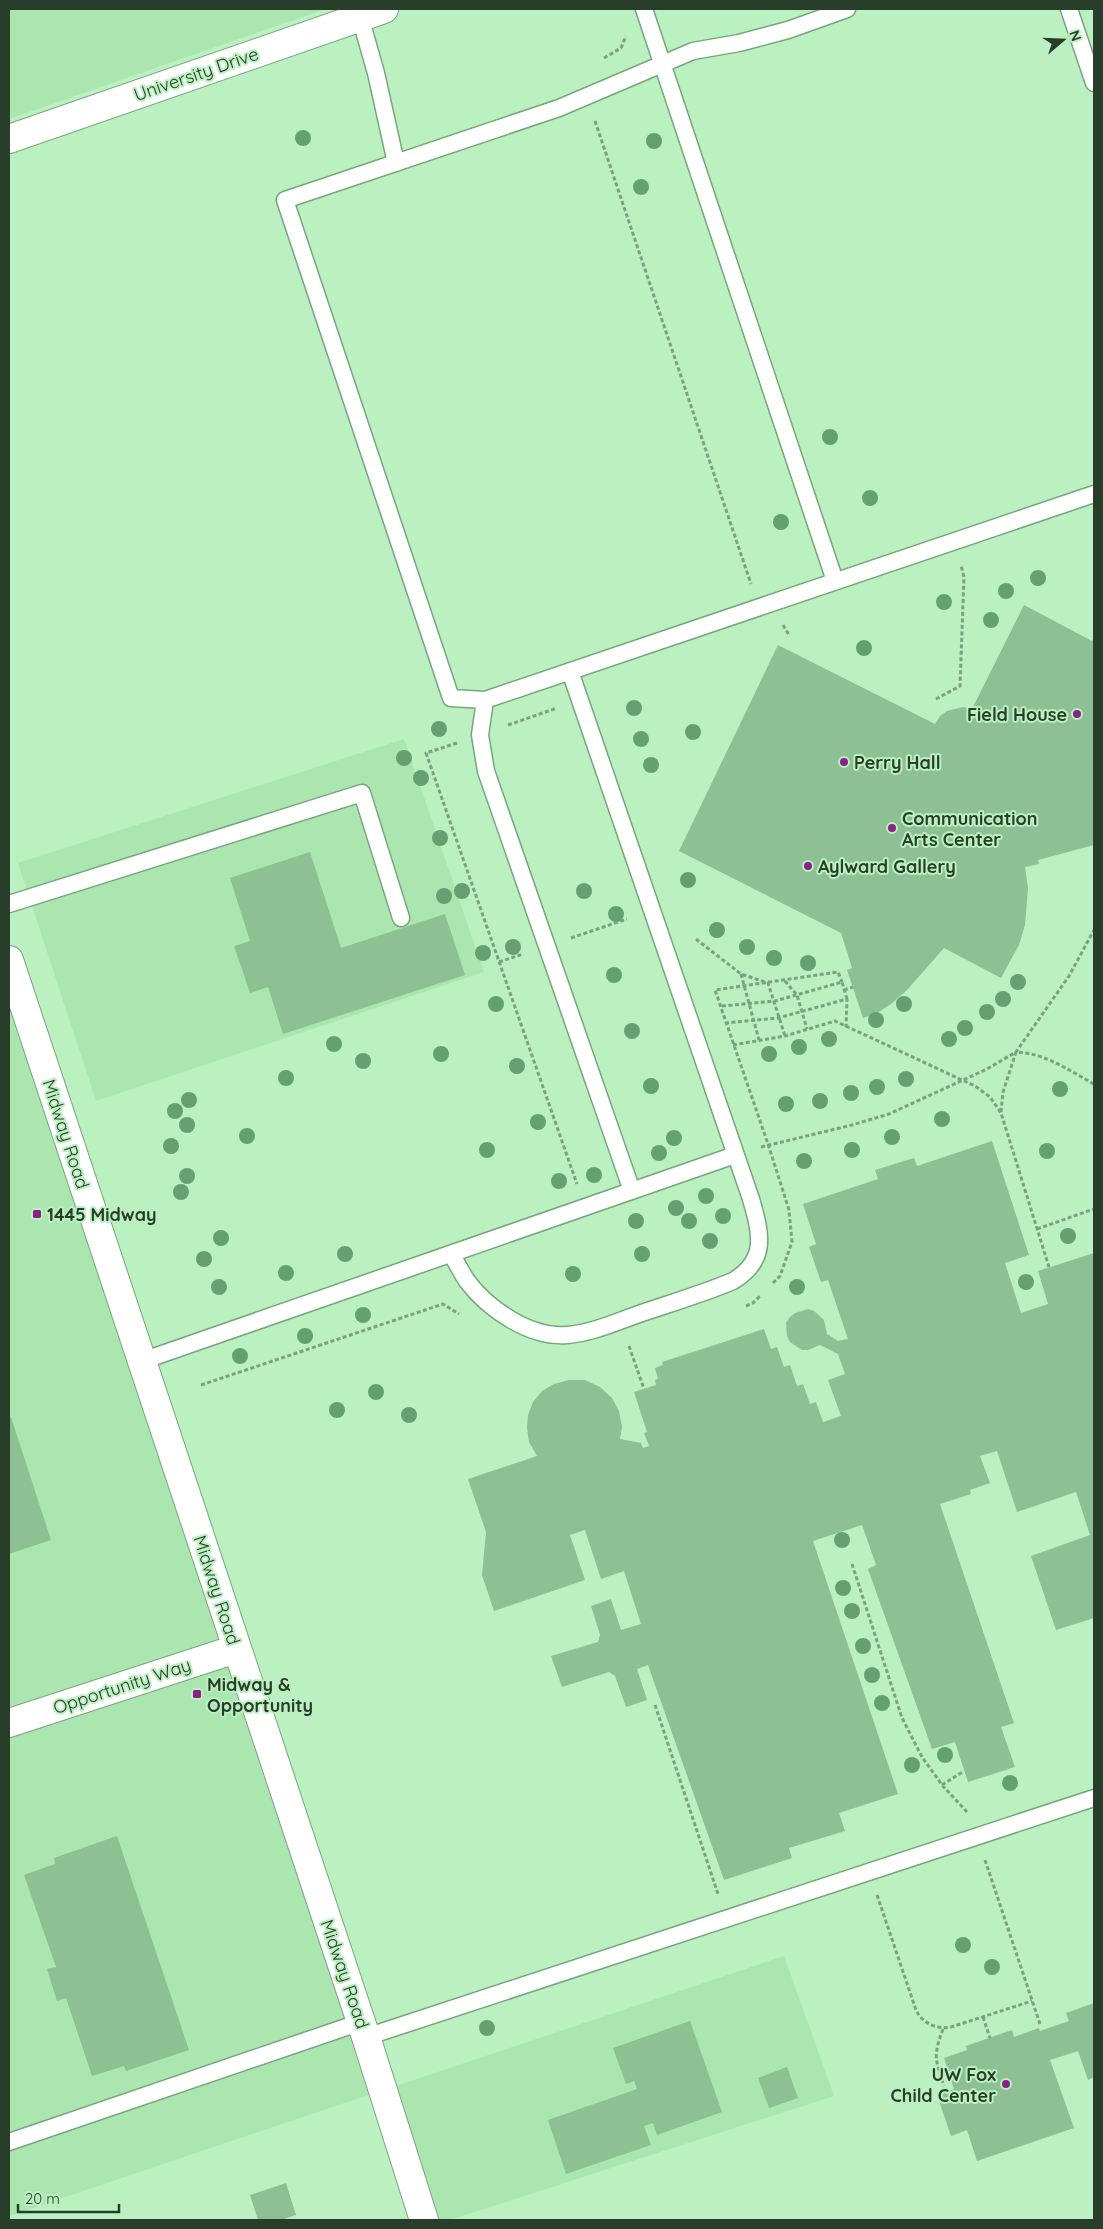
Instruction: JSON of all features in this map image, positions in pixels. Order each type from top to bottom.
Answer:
[{"type":"main road","name":"University Drive","points":[[9,139],[372,13]]},
{"type":"main road","name":"Midway Road","points":[[9,960],[363,2030],[424,2220]]},
{"type":"main road","name":"Opportunity Way","points":[[9,1723],[236,1649]]},
{"type":"lane","points":[[644,9],[835,581]]},
{"type":"lane","points":[[847,9],[788,30],[739,43],[693,51],[559,108],[285,200],[451,698],[485,700],[1094,494]]},
{"type":"lane","points":[[1069,9],[1094,83]]},
{"type":"lane","points":[[372,13],[376,73],[396,163]]},
{"type":"lane","points":[[452,1254],[467,1280],[495,1308],[524,1326],[547,1334],[566,1335],[586,1332],[732,1281],[746,1272],[755,1260],[760,1246],[757,1220],[570,671]]},
{"type":"lane","points":[[485,700],[480,735],[486,771],[632,1191]]},
{"type":"lane","points":[[9,904],[362,793],[401,918]]},
{"type":"lane","points":[[142,1361],[735,1155]]},
{"type":"lane","points":[[9,2142],[727,1918],[1094,1798]]},
{"type":"path","points":[[596,63],[618,50],[624,43],[624,36],[627,36]]},
{"type":"path","points":[[592,120],[596,121],[751,586]]},
{"type":"path","points":[[936,699],[960,686],[964,576]]},
{"type":"path","points":[[506,725],[560,707]]},
{"type":"path","points":[[462,741],[426,753],[579,1191]]},
{"type":"path","points":[[563,940],[632,918]]},
{"type":"path","points":[[1001,1113],[1003,1092],[1016,1052],[1064,984],[1094,930]]},
{"type":"path","points":[[696,938],[741,974],[768,983]]},
{"type":"path","points":[[498,962],[529,952]]},
{"type":"path","points":[[744,1306],[753,1303],[780,1276],[792,1242],[789,1210],[733,1045],[722,1006],[715,990],[838,972],[847,999],[846,1027]]},
{"type":"path","points":[[741,974],[746,986],[748,1004],[760,1040]]},
{"type":"path","points":[[785,980],[798,995],[807,1029]]},
{"type":"path","points":[[722,1006],[775,1001],[842,982]]},
{"type":"path","points":[[768,983],[785,1036]]},
{"type":"path","points":[[844,990],[853,987]]},
{"type":"path","points":[[726,1023],[778,1018],[847,999]]},
{"type":"path","points":[[733,1045],[785,1036],[835,1021],[975,1086],[990,1097],[1001,1113],[1049,1268]]},
{"type":"path","points":[[735,1155],[768,1144],[852,1125],[889,1114],[987,1069],[1016,1052],[1031,1053],[1045,1058],[1094,1084]]},
{"type":"path","points":[[1037,1229],[1094,1209]]},
{"type":"path","points":[[201,1385],[443,1304],[466,1319]]},
{"type":"path","points":[[621,1348],[638,1342]]},
{"type":"path","points":[[629,1345],[644,1388]]},
{"type":"path","points":[[852,1564],[902,1718],[922,1757],[942,1785],[968,1814],[978,1836],[1040,2024]]},
{"type":"path","points":[[655,1705],[727,1918]]},
{"type":"path","points":[[942,1785],[964,1771]]},
{"type":"path","points":[[869,1872],[919,2015],[930,2024],[944,2028],[1032,2001]]},
{"type":"path","points":[[982,2017],[990,2038]]},
{"type":"path","points":[[944,2028],[935,2053],[935,2060],[944,2086]]},
{"type":"shaded area","points":[[9,9],[325,9],[9,119]]},
{"type":"shaded area","points":[[404,739],[484,972],[96,1101],[18,863]]},
{"type":"shaded area","points":[[9,960],[384,2090],[784,1956],[834,2096],[450,2220],[424,2220],[383,2090],[9,2216]]},
{"type":"building","name":"Communication Arts Center","points":[[1024,605],[1092,641],[1094,637],[1094,845],[1038,860],[1039,864],[1025,867],[1028,888],[1025,925],[1019,945],[1001,978],[944,948],[907,990],[891,1004],[877,1013],[863,1018],[847,970],[852,968],[841,933],[679,851],[778,645],[935,724],[940,716],[947,711],[963,707],[972,709]]},
{"type":"building","points":[[310,852],[341,948],[445,914],[465,975],[283,1034],[268,987],[250,993],[234,946],[250,941],[230,878]]},
{"type":"building","points":[[992,1141],[1029,1255],[1005,1263],[1021,1313],[1048,1304],[1038,1271],[1094,1253],[1094,1618],[1056,1630],[1031,1556],[1090,1535],[1076,1492],[1017,1512],[997,1451],[980,1456],[990,1483],[970,1490],[971,1494],[940,1504],[1014,1723],[1001,1727],[1015,1767],[968,1782],[955,1742],[932,1749],[868,1569],[876,1565],[862,1525],[813,1541],[898,1794],[839,1813],[845,1831],[789,1848],[792,1858],[724,1880],[648,1665],[637,1669],[647,1700],[626,1707],[615,1676],[609,1672],[562,1687],[551,1656],[598,1642],[600,1635],[591,1606],[611,1599],[621,1630],[641,1624],[624,1571],[601,1579],[585,1530],[570,1535],[585,1580],[494,1611],[482,1575],[486,1532],[468,1479],[537,1456],[529,1442],[527,1428],[528,1415],[533,1402],[542,1391],[554,1384],[569,1380],[585,1380],[600,1387],[612,1398],[619,1411],[622,1427],[620,1439],[641,1443],[643,1448],[649,1446],[644,1433],[647,1432],[634,1392],[656,1385],[655,1380],[658,1379],[655,1368],[663,1365],[662,1362],[764,1329],[771,1349],[777,1347],[784,1367],[790,1365],[797,1386],[803,1384],[810,1404],[816,1402],[823,1422],[841,1416],[828,1380],[845,1374],[838,1354],[820,1345],[808,1350],[802,1350],[790,1342],[787,1336],[786,1323],[790,1317],[795,1313],[808,1309],[814,1311],[824,1320],[827,1334],[838,1341],[848,1339],[828,1280],[821,1282],[809,1247],[816,1244],[803,1204],[878,1179],[875,1170],[914,1158],[917,1166]]},
{"type":"building","points":[[11,1417],[51,1540],[9,1554],[9,1418]]},
{"type":"building","points":[[117,1836],[189,2050],[126,2071],[124,2066],[92,2076],[66,1998],[57,2001],[47,1969],[56,1967],[24,1875],[55,1864],[54,1858]]},
{"type":"building","name":"UW Fox Child Center","points":[[1094,2003],[1094,2077],[1088,2080],[1078,2051],[1050,2060],[1074,2128],[977,2161],[967,2130],[951,2136],[937,2095],[954,2089],[944,2058],[967,2050],[966,2046],[1012,2030],[1014,2037],[1039,2028],[1040,2031],[1069,2021],[1066,2013]]},
{"type":"building","points":[[690,2021],[722,2112],[657,2135],[653,2123],[644,2126],[651,2145],[566,2174],[548,2120],[637,2089],[634,2081],[626,2084],[613,2048]]},
{"type":"building","points":[[787,2067],[798,2098],[769,2108],[758,2078]]},
{"type":"building","points":[[286,2183],[296,2215],[281,2220],[258,2220],[250,2195]]},
{"type":"place","name":"Field House","points":[[1077,714]]},
{"type":"place","name":"Perry Hall","points":[[844,762]]},
{"type":"place","name":"Communication Arts Center","points":[[892,828]]},
{"type":"place","name":"Aylward Gallery","points":[[808,866]]},
{"type":"place","name":"1445 Midway","points":[[37,1214]]},
{"type":"place","name":"Midway & Opportunity","points":[[197,1694]]},
{"type":"place","name":"UW Fox Child Center","points":[[1006,2084]]}]
